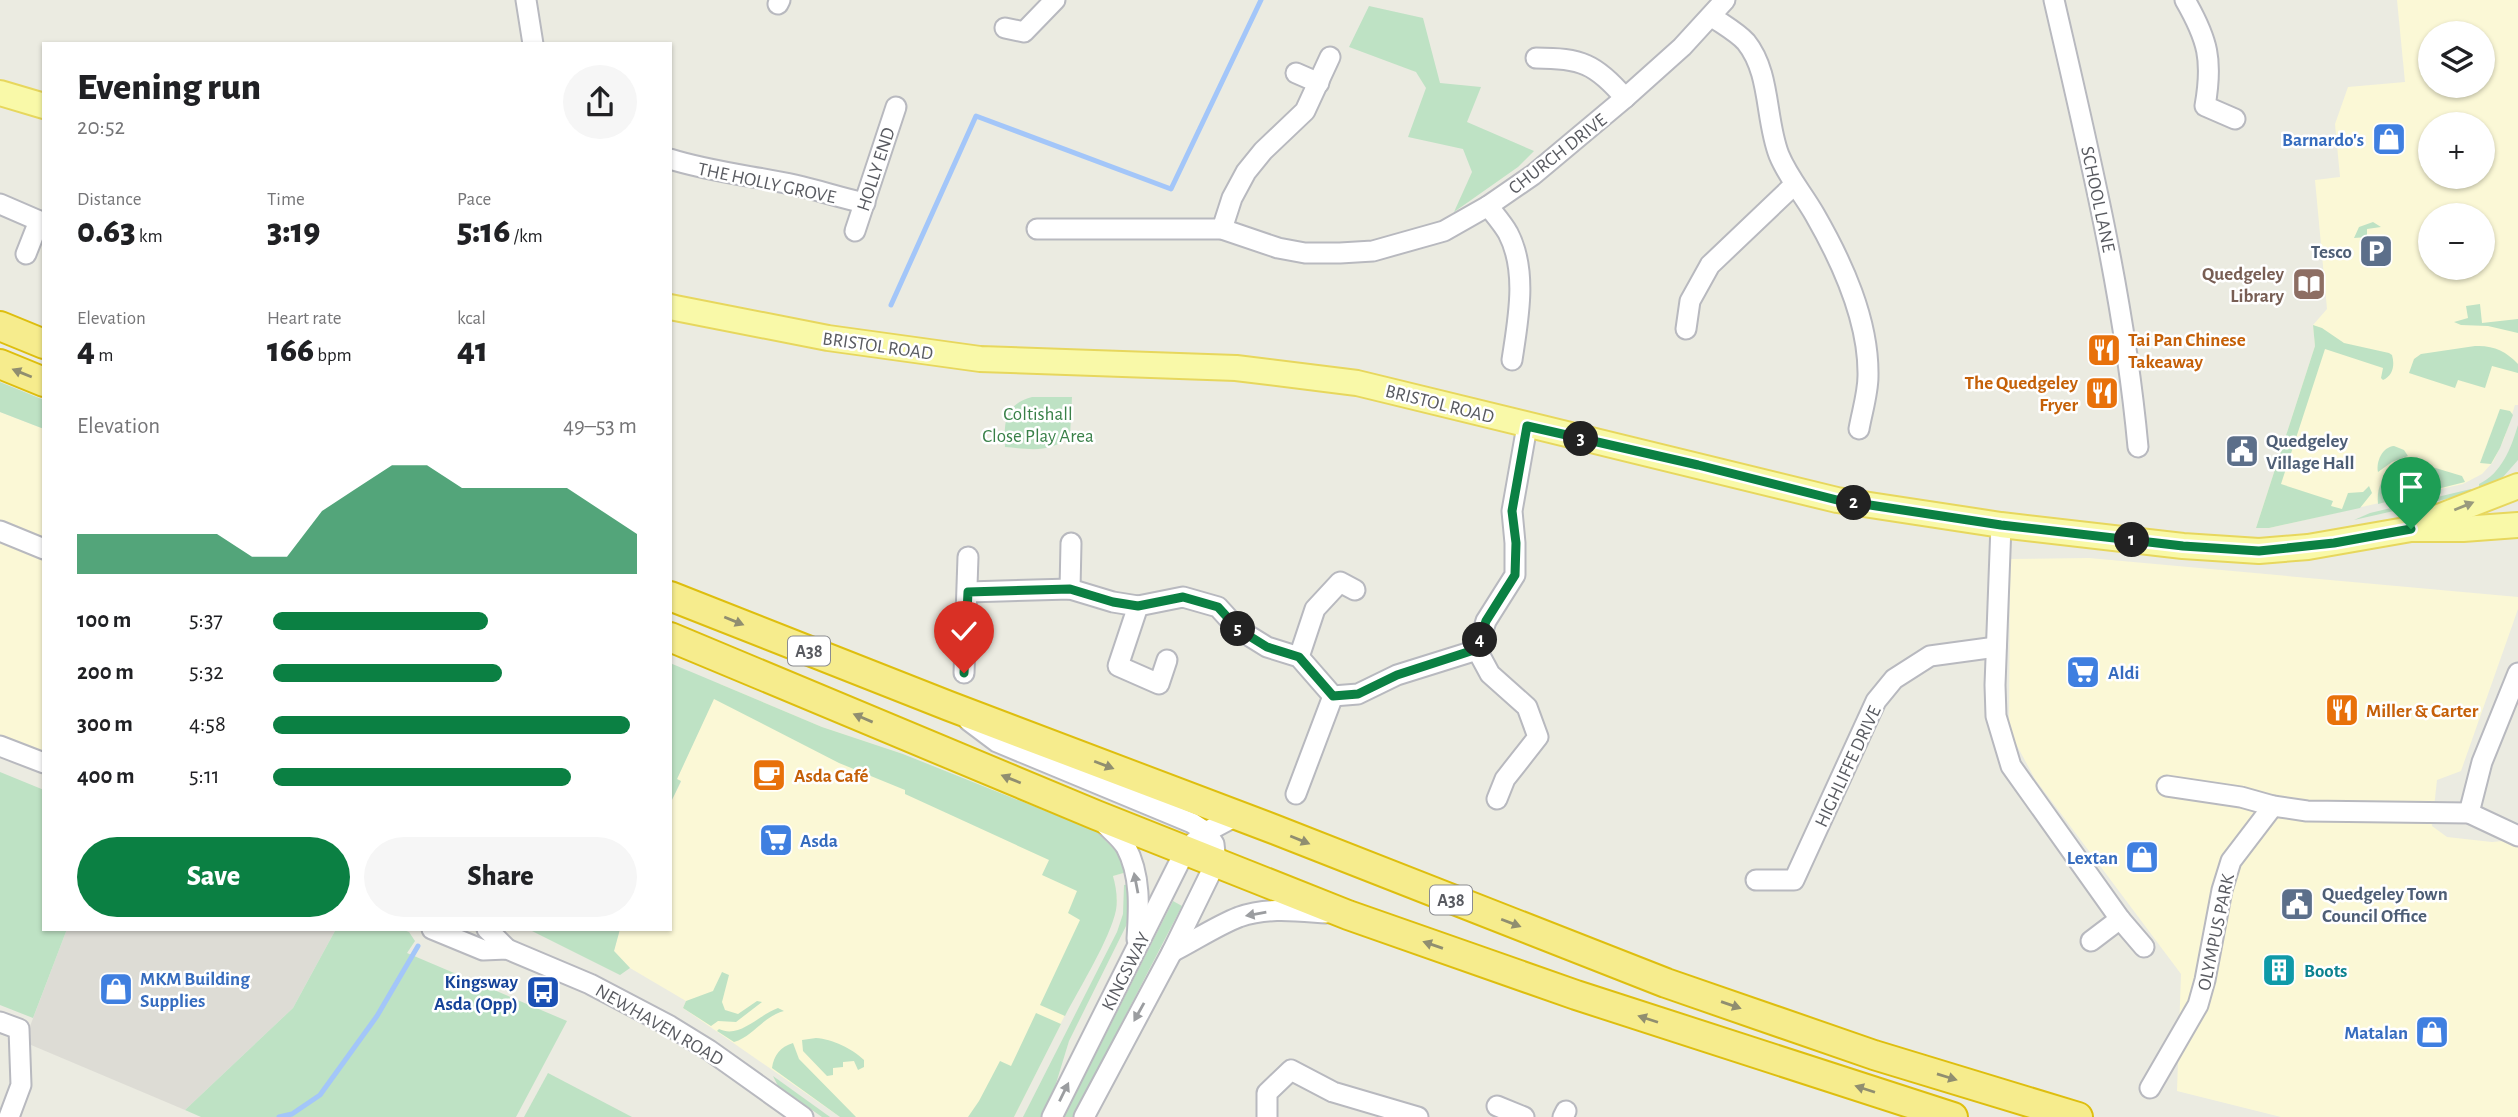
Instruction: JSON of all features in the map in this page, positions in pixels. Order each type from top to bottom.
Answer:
[{"type":"highway","points":[[0,326],[42,343]]},
{"type":"highway","points":[[0,364],[42,381]]},
{"type":"highway","name":"A38","points":[[672,597],[1667,983],[1874,1055],[2078,1117]]},
{"type":"highway","name":"A38","points":[[672,638],[1096,815],[1196,841],[1216,862],[1348,915],[1576,995],[1953,1117]]},
{"type":"main road","points":[[0,93],[42,105]]},
{"type":"main road","name":"BRISTOL ROAD","points":[[672,307],[828,338],[980,359],[1236,368],[1324,378],[1392,390],[1527,426],[1837,500],[2001,525],[2183,546],[2259,551],[2321,545],[2411,529],[2518,525]]},
{"type":"main road","name":"BRISTOL ROAD","points":[[2411,529],[2445,513],[2518,486]]},
{"type":"street","points":[[526,0],[533,42]]},
{"type":"street","points":[[1005,28],[1024,32],[1055,0]]},
{"type":"street","name":"CHURCH DRIVE","points":[[1037,229],[1222,229],[1278,248],[1306,253],[1373,251],[1444,231],[1533,176],[1625,98],[1712,16],[1725,0]]},
{"type":"street","name":"SCHOOL LANE","points":[[2054,0],[2142,399],[2138,447]]},
{"type":"street","points":[[2184,0],[2204,35],[2210,68],[2205,106],[2235,119]]},
{"type":"street","points":[[1712,16],[1745,42],[1761,71],[1769,120],[1779,153],[1794,185],[1814,213],[1849,284],[1862,323],[1868,377],[1859,429]]},
{"type":"street","points":[[1222,229],[1232,198],[1246,172],[1263,150],[1305,111],[1330,57]]},
{"type":"street","name":"CHURCH DRIVE","points":[[1536,58],[1562,58],[1583,62],[1602,74],[1625,98]]},
{"type":"street","points":[[1296,73],[1319,83]]},
{"type":"street","name":"HOLLY END","points":[[855,232],[896,107]]},
{"type":"street","name":"THE HOLLY GROVE","points":[[672,160],[690,166],[797,186],[832,197],[865,203]]},
{"type":"street","points":[[1686,329],[1690,301],[1710,265],[1794,185]]},
{"type":"street","points":[[0,204],[42,222],[26,254]]},
{"type":"street","name":"CHURCH DRIVE","points":[[1488,206],[1507,233],[1515,251],[1518,268],[1519,304],[1513,360]]},
{"type":"street","points":[[1497,799],[1505,779],[1538,737],[1527,707],[1490,674],[1477,649],[1486,621],[1515,575],[1516,543],[1512,511],[1527,426]]},
{"type":"street","points":[[2001,525],[1996,716],[2011,766],[2120,919],[2144,947]]},
{"type":"street","points":[[0,531],[42,548]]},
{"type":"street","points":[[1070,589],[1071,543]]},
{"type":"street","points":[[964,673],[968,557]]},
{"type":"street","points":[[1299,657],[1315,609],[1340,582],[1355,590]]},
{"type":"street","points":[[968,592],[1070,589],[1113,602],[1138,606],[1183,597],[1218,607],[1238,629],[1267,647],[1299,657],[1333,696]]},
{"type":"street","points":[[1138,606],[1118,666],[1159,684],[1167,660]]},
{"type":"street","name":"HIGHLIFFE DRIVE","points":[[1756,880],[1798,884],[1876,701],[1894,679],[1930,656],[1996,648]]},
{"type":"street","points":[[1333,696],[1358,694],[1397,675],[1477,649]]},
{"type":"street","points":[[2469,813],[2482,762],[2518,673]]},
{"type":"street","points":[[1296,794],[1333,696]]},
{"type":"street","points":[[949,706],[998,742],[1192,823],[1196,841],[1236,816]]},
{"type":"street","points":[[0,746],[42,762]]},
{"type":"street","points":[[2167,786],[2241,797],[2273,806],[2307,811],[2469,813],[2518,836]]},
{"type":"street","name":"OLYMPUS PARK","points":[[2150,1087],[2198,1006],[2224,882],[2231,861],[2273,806]]},
{"type":"street","points":[[1096,815],[1126,846],[1136,876],[1139,899],[1137,950]]},
{"type":"street","name":"KINGSWAY","points":[[1052,1117],[1196,841]]},
{"type":"street","name":"KINGSWAY","points":[[1084,1117],[1172,952],[1216,862]]},
{"type":"street","points":[[1172,952],[1242,916],[1294,910],[1348,915]]},
{"type":"street","points":[[2091,941],[2120,919]]},
{"type":"street","name":"NEWHAVEN ROAD","points":[[437,931],[483,950],[508,948]]},
{"type":"street","name":"NEWHAVEN ROAD","points":[[489,931],[508,948],[590,984],[670,1026],[709,1050],[803,1117]]},
{"type":"street","points":[[0,1022],[19,1029],[21,1085],[9,1117]]},
{"type":"street","points":[[1267,1117],[1267,1093],[1291,1070],[1333,1092],[1419,1117]]},
{"type":"street","points":[[1497,1106],[1524,1117]]},
{"type":"shaded area","points":[[2397,0],[2518,0],[2518,405],[2515,405],[2493,462],[2482,474],[2463,484],[2269,528],[2256,528],[2315,346],[2313,325],[2327,309],[2315,180],[2340,177],[2335,124],[2348,87],[2405,82]]},
{"type":"shaded area","points":[[0,412],[42,428],[42,754],[0,737]]},
{"type":"shaded area","points":[[2089,558],[2518,597],[2518,609],[2461,771],[2437,780],[2432,826],[2447,837],[2518,842],[2518,1117],[2281,1117],[2177,1091],[2181,974],[2035,779],[2009,731],[2010,559]]},
{"type":"shaded area","points":[[720,684],[822,727],[903,754],[1096,831],[1115,850],[1127,872],[1113,876],[1117,900],[1112,921],[1014,1117],[840,1117],[683,1008],[686,1001],[630,968],[614,951],[619,931],[672,931],[672,800],[681,782],[677,779]]},
{"type":"shaded area","points":[[66,931],[335,931],[293,1008],[185,1110],[24,1042]]},
{"type":"green space","points":[[1369,6],[1423,18],[1440,83],[1481,87],[1467,122],[1534,151],[1518,167],[1454,212],[1472,172],[1463,149],[1408,137],[1426,88],[1416,72],[1349,47]]},
{"type":"green space","points":[[2373,222],[2381,227],[2367,229],[2367,237],[2354,238],[2359,227]]},
{"type":"green space","points":[[2480,304],[2482,323],[2518,319],[2518,333],[2454,322],[2468,318],[2466,306]]},
{"type":"green space","points":[[2313,325],[2344,343],[2389,353],[2392,355],[2393,366],[2389,376],[2383,380],[2383,368],[2325,349],[2281,484],[2333,501],[2331,506],[2342,509],[2348,493],[2363,492],[2369,486],[2372,493],[2360,508],[2269,528],[2256,528],[2315,346]]},
{"type":"green space","points":[[2475,346],[2504,352],[2518,364],[2518,373],[2492,366],[2485,388],[2458,380],[2455,388],[2409,373],[2414,359],[2421,354]]},
{"type":"green space","points":[[0,382],[42,399],[42,428],[0,412]]},
{"type":"green space","name":"Coltishall Close Play Area","points":[[1032,397],[1072,397],[1070,436],[1047,448],[1005,447],[1006,422],[1011,410],[1023,400]]},
{"type":"green space","points":[[2500,409],[2510,411],[2513,415],[2491,464],[2480,463]]},
{"type":"green space","points":[[2518,425],[2518,460],[2503,477],[2479,491],[2479,484],[2500,467]]},
{"type":"green space","points":[[2394,446],[2404,450],[2408,456],[2392,462],[2378,472],[2381,456],[2386,449]]},
{"type":"green space","points":[[2419,463],[2462,476],[2465,482],[2378,504],[2380,486],[2388,474],[2402,466]]},
{"type":"green space","points":[[2471,489],[2473,493],[2354,520],[2370,513]]},
{"type":"green space","points":[[672,664],[822,727],[903,754],[1096,831],[1115,850],[1127,872],[1113,876],[1117,902],[1113,922],[1065,1016],[1040,1005],[1080,920],[1068,913],[1077,891],[1042,875],[1049,860],[905,794],[905,790],[839,763],[714,699],[677,779],[681,781],[672,800]]},
{"type":"green space","points":[[0,772],[42,789],[42,931],[66,931],[33,1018],[0,1005]]},
{"type":"green space","points":[[1130,884],[1126,926],[1069,1041],[1054,1090],[1041,1117],[1023,1117],[1117,932],[1123,914],[1124,885]]},
{"type":"green space","points":[[1173,901],[1182,906],[1073,1117],[1064,1117]]},
{"type":"green space","points":[[335,931],[406,931],[415,941],[407,953],[567,1021],[516,1117],[201,1117],[185,1110],[293,1008]]},
{"type":"green space","points":[[532,931],[619,931],[614,951],[630,968],[620,975]]},
{"type":"green space","points":[[722,972],[729,975],[722,1002],[725,1010],[738,1014],[757,1001],[762,1002],[736,1022],[718,1021],[711,1026],[683,1008],[686,1001],[713,991]]},
{"type":"green space","points":[[778,1008],[784,1011],[734,1042],[717,1031],[742,1029]]},
{"type":"green space","points":[[1036,1013],[1061,1024],[1014,1117],[968,1117],[1000,1061],[1011,1066]]},
{"type":"green space","points":[[816,1038],[848,1048],[864,1060],[864,1067],[858,1070],[854,1061],[843,1062],[843,1067],[833,1068],[833,1075],[827,1076],[803,1051],[802,1040]]},
{"type":"green space","points":[[793,1043],[799,1059],[856,1117],[840,1117],[772,1068],[778,1052]]},
{"type":"green space","points":[[548,1073],[632,1117],[524,1117]]},
{"type":"green space","points":[[773,1076],[830,1117],[822,1117],[778,1086]]},
{"type":"waterway","points":[[891,305],[976,116],[1171,189],[1261,0]]},
{"type":"waterway","points":[[279,1117],[292,1114],[320,1095],[377,1016],[418,946]]},
{"type":"place","name":"Barnardo's","points":[[2389,139]]},
{"type":"place","name":"Tesco","points":[[2376,251]]},
{"type":"place","name":"Quedgeley Library","points":[[2309,284]]},
{"type":"place","name":"Tai Pan Chinese Takeaway","points":[[2104,350]]},
{"type":"place","name":"The Quedgeley Fryer","points":[[2102,393]]},
{"type":"place","name":"Quedgeley Village Hall","points":[[2242,451]]},
{"type":"place","name":"Aldi","points":[[2083,672]]},
{"type":"place","name":"Miller & Carter","points":[[2342,710]]},
{"type":"place","name":"Asda Café","points":[[769,775]]},
{"type":"place","name":"Asda","points":[[776,840]]},
{"type":"place","name":"Lextan","points":[[2142,857]]},
{"type":"place","name":"Quedgeley Town Council Office","points":[[2297,904]]},
{"type":"place","name":"Boots","points":[[2279,970]]},
{"type":"place","name":"MKM Building Supplies","points":[[116,989]]},
{"type":"place","name":"Kingsway Asda (Opp)","points":[[543,992]]},
{"type":"place","name":"Matalan","points":[[2432,1032]]},
{"type":"route","points":[[964,673],[968,592],[1070,589],[1113,602],[1138,606],[1183,597],[1218,607],[1238,629],[1267,647],[1299,657],[1333,696],[1358,694],[1397,675],[1477,649],[1486,621],[1515,575],[1516,543],[1512,511],[1527,426],[1837,500],[2001,525],[2183,546],[2259,551],[2334,543],[2411,529]]}]
